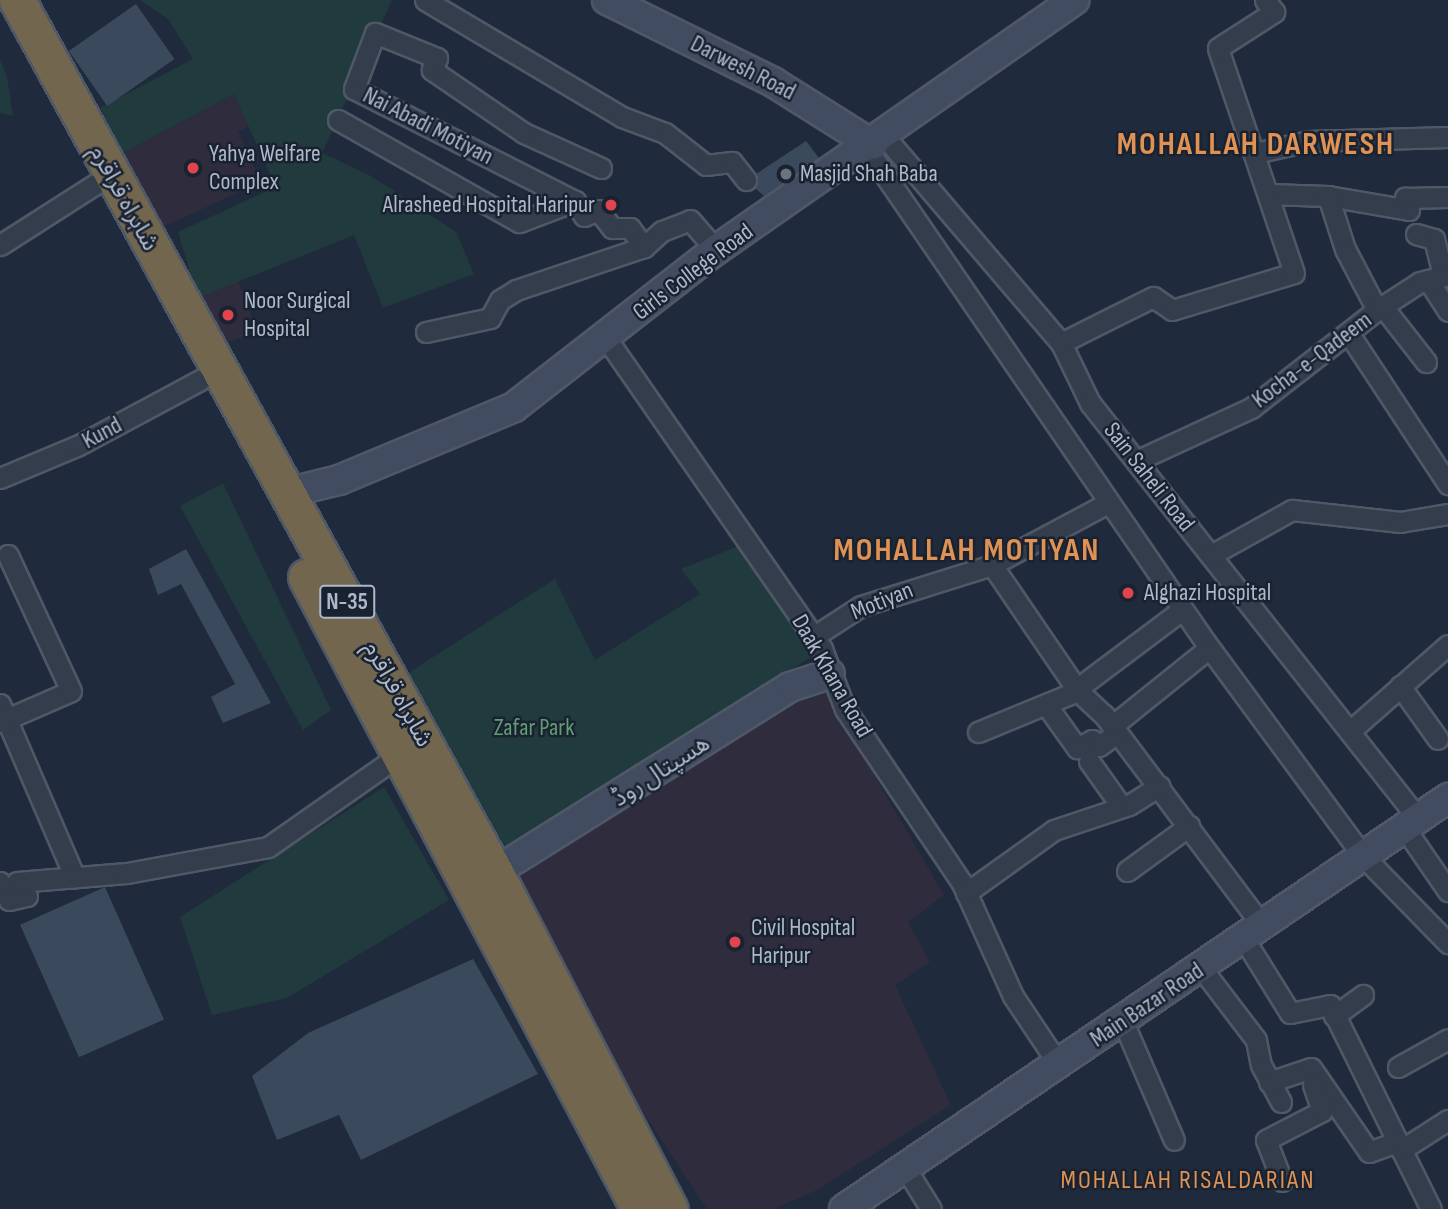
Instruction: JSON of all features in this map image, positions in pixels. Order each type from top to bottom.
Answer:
[{"type":"highway","name":"شاہراہ قراقرم","points":[[1,0],[639,1209]]},
{"type":"highway","name":"شاہراہ قراقرم","points":[[17,0],[495,872],[670,1209]]},
{"type":"main road","name":"Darwesh Road","points":[[607,0],[773,82],[875,144]]},
{"type":"main road","name":"Girls College Road","points":[[286,492],[339,481],[514,407],[716,250],[875,144],[1074,0]]},
{"type":"main road","name":"ھسپتال روڈ","points":[[495,872],[790,687],[830,674]]},
{"type":"main road","name":"Main Bazar Road","points":[[844,1209],[906,1169],[1058,1062],[1124,1024],[1448,798]]},
{"type":"street","points":[[425,0],[622,117],[665,132],[706,165],[732,162],[746,180]]},
{"type":"street","points":[[1061,343],[1153,297],[1172,310],[1294,273],[1218,48],[1274,12],[1265,0]]},
{"type":"street","name":"Nai Abadi Motiyan","points":[[601,168],[518,129],[432,70],[437,58],[375,33],[354,89],[575,201],[584,216],[598,210],[612,229],[630,228],[644,247]]},
{"type":"street","name":"Nai Abadi Motiyan","points":[[338,120],[519,222],[575,201]]},
{"type":"street","points":[[1255,153],[1309,141],[1448,137]]},
{"type":"street","name":"Sain Saheli Road","points":[[875,144],[1061,343],[1090,403],[1350,732],[1410,822],[1448,891]]},
{"type":"street","name":"Sain Saheli Road","points":[[875,144],[1106,504],[1209,648],[1363,856],[1448,943]]},
{"type":"street","points":[[0,245],[97,183]]},
{"type":"street","points":[[1268,194],[1328,196],[1409,210],[1405,198],[1448,197]]},
{"type":"street","points":[[1328,196],[1345,249],[1380,308],[1426,362]]},
{"type":"street","points":[[426,332],[490,318],[500,300],[516,290],[644,247],[662,231],[690,220],[716,250]]},
{"type":"street","points":[[1416,234],[1434,239],[1448,311]]},
{"type":"street","name":"Kocha-e-Qadeem","points":[[1136,461],[1251,408],[1380,308],[1440,277]]},
{"type":"street","points":[[1349,334],[1448,484]]},
{"type":"street","name":"Daak Khana Road","points":[[606,338],[814,637],[830,674],[889,781],[966,893],[1013,996],[1058,1062]]},
{"type":"street","name":"Kund","points":[[0,478],[77,446],[200,380]]},
{"type":"street","name":"Motiyan","points":[[814,637],[901,589],[992,565],[1106,504]]},
{"type":"street","points":[[1211,555],[1292,510],[1400,522],[1448,514]]},
{"type":"street","points":[[8,555],[71,691],[2,715],[75,878]]},
{"type":"street","points":[[992,565],[1074,685],[1114,729],[1189,826],[1253,933],[1290,1013],[1325,1002],[1431,1209]]},
{"type":"street","points":[[978,732],[1047,706],[1182,610]]},
{"type":"street","points":[[1350,732],[1448,645]]},
{"type":"street","points":[[1047,706],[1077,748],[1092,740],[1099,746],[1114,729],[1209,648]]},
{"type":"street","points":[[1400,686],[1437,739]]},
{"type":"street","points":[[0,882],[9,900],[27,896],[17,882],[75,878],[268,847],[401,754]]},
{"type":"street","points":[[1088,761],[1121,806]]},
{"type":"street","points":[[966,893],[1054,830],[1121,806],[1159,786]]},
{"type":"street","points":[[1127,871],[1189,826]]},
{"type":"street","points":[[1202,969],[1256,1041],[1269,1082],[1282,1102]]},
{"type":"street","points":[[1334,1016],[1363,995]]},
{"type":"street","points":[[1124,1024],[1174,1140]]},
{"type":"street","points":[[1398,1067],[1448,1039]]},
{"type":"street","points":[[1269,1082],[1314,1069],[1369,1152],[1399,1146],[1448,1120]]},
{"type":"street","points":[[1282,1181],[1266,1140],[1323,1109],[1306,1071]]},
{"type":"street","points":[[906,1169],[931,1209]]},
{"type":"shaded area","name":"Yahya Welfare Complex","points":[[234,94],[253,125],[238,131],[261,182],[161,228],[123,153]]},
{"type":"shaded area","name":"Noor Surgical Hospital","points":[[237,279],[258,332],[220,345],[198,298]]},
{"type":"shaded area","name":"Civil Hospital Haripur","points":[[822,685],[944,895],[908,922],[930,962],[895,985],[951,1105],[817,1190],[774,1209],[707,1209],[633,1097],[517,878]]},
{"type":"green space","points":[[140,0],[392,0],[322,153],[371,176],[456,232],[474,274],[383,308],[354,235],[198,298],[178,232],[276,187],[234,94],[123,153],[100,108],[193,59],[168,19]]},
{"type":"green space","points":[[0,60],[7,76],[13,116],[0,113]]},
{"type":"green space","points":[[223,483],[331,710],[303,730],[180,506]]},
{"type":"green space","name":"Zafar Park","points":[[746,543],[820,651],[500,859],[402,677],[555,579],[595,660],[700,594],[681,569]]},
{"type":"green space","points":[[384,787],[449,900],[287,998],[212,1015],[180,917]]},
{"type":"building","points":[[136,4],[174,59],[107,106],[69,51]]},
{"type":"building","name":"Masjid Shah Baba","points":[[806,141],[819,158],[764,196],[755,188],[756,174]]},
{"type":"building","points":[[186,549],[271,703],[223,723],[211,697],[235,684],[181,584],[158,595],[149,569]]},
{"type":"building","points":[[105,887],[164,1019],[79,1057],[20,925]]},
{"type":"building","points":[[473,959],[538,1074],[361,1160],[339,1115],[277,1140],[252,1076],[308,1033]]},
{"type":"place","name":"Yahya Welfare Complex","points":[[193,168]]},
{"type":"place","name":"Masjid Shah Baba","points":[[786,174]]},
{"type":"place","name":"Alrasheed Hospital Haripur","points":[[611,205]]},
{"type":"place","name":"Noor Surgical Hospital","points":[[228,315]]},
{"type":"place","name":"Alghazi Hospital","points":[[1128,593]]},
{"type":"place","name":"Civil Hospital Haripur","points":[[735,942]]},
{"type":"district","name":"MOHALLAH DARWESH","points":[[1256,145]]},
{"type":"district","name":"MOHALLAH MOTIYAN","points":[[967,551]]},
{"type":"district","name":"MOHALLAH RISALDARIAN","points":[[1188,1181]]}]
